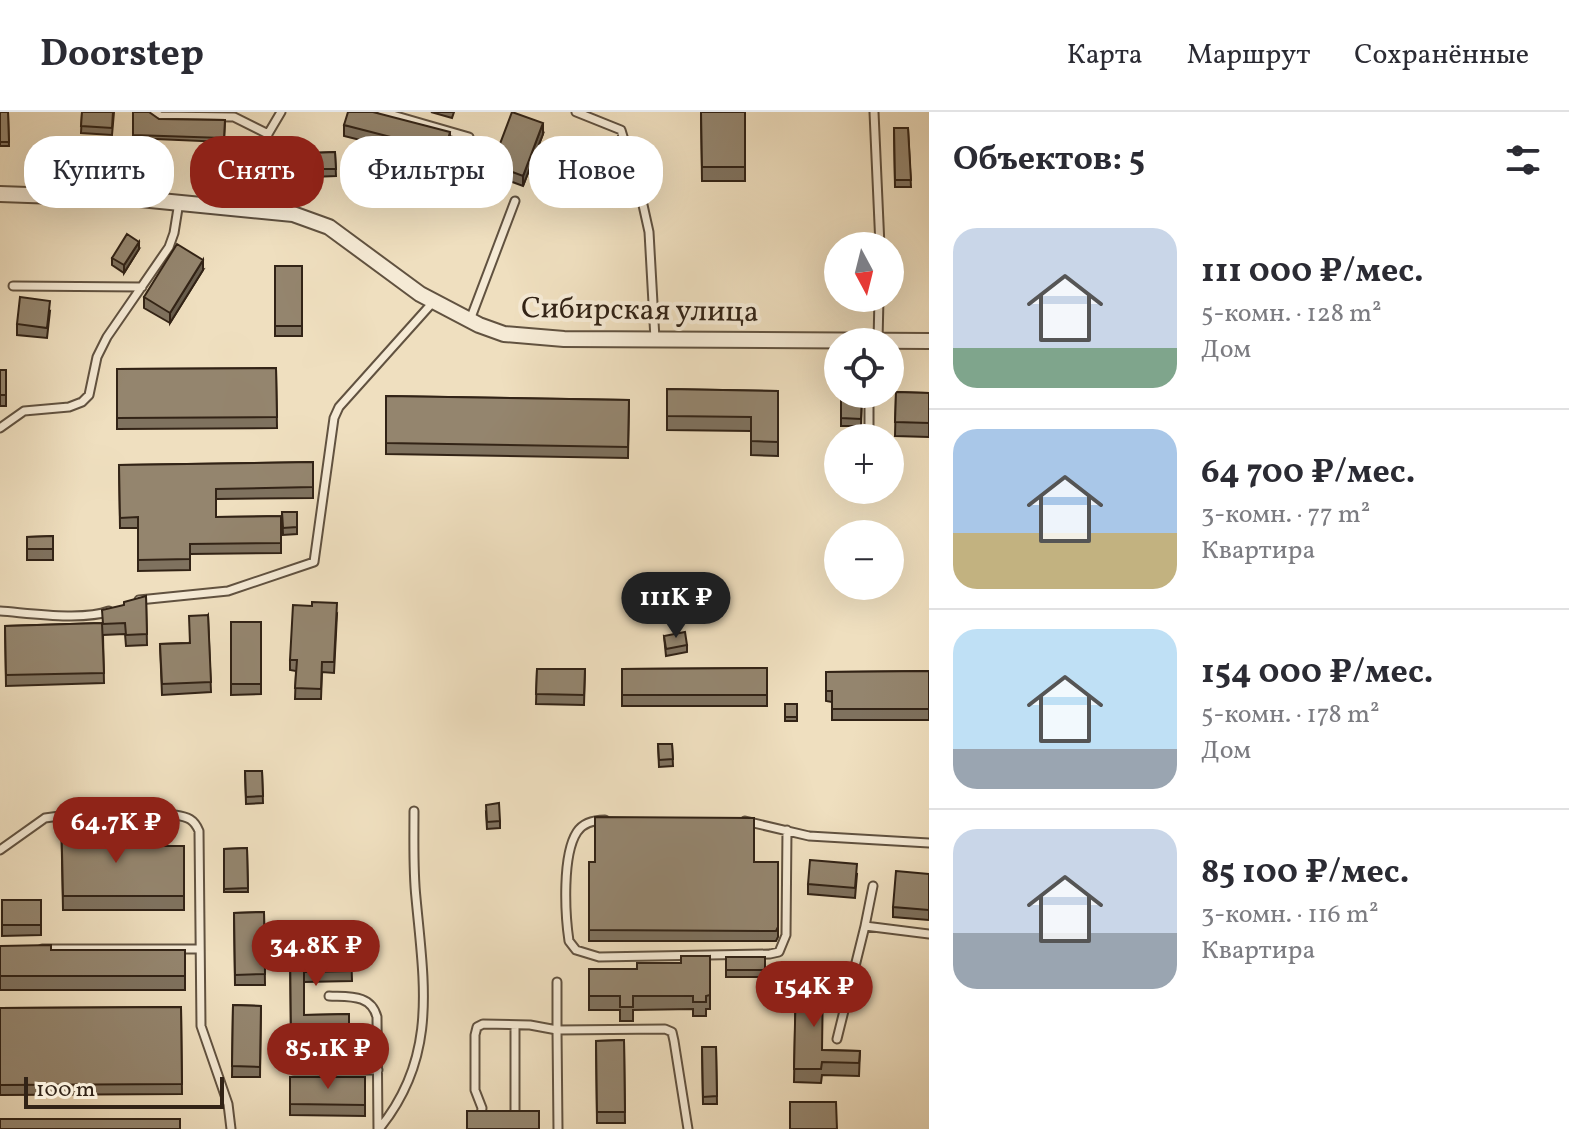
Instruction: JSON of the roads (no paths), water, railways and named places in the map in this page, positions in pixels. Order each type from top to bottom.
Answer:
[{"type":"street","name":"Сибирская улица","points":[[0,194],[87,195],[293,214],[329,227],[434,301],[504,334],[532,337],[824,341]]},
{"type":"street","name":"Сибирская улица","points":[[904,341],[929,341]]},
{"type":"lane","points":[[154,112],[160,116],[234,115],[268,134]]},
{"type":"lane","points":[[260,209],[268,134],[281,112]]},
{"type":"lane","points":[[382,112],[466,136]]},
{"type":"lane","points":[[576,112],[621,130],[649,232],[655,339]]},
{"type":"lane","points":[[874,112],[879,232]]},
{"type":"lane","points":[[470,320],[515,201]]},
{"type":"lane","points":[[0,428],[24,411],[69,407],[89,395],[97,357],[107,337],[169,247],[179,202]]},
{"type":"lane","points":[[13,286],[142,287]]},
{"type":"lane","points":[[126,604],[228,591],[314,562],[334,418],[339,407],[434,301]]},
{"type":"lane","points":[[0,611],[54,615],[101,614],[114,609]]},
{"type":"lane","points":[[378,1129],[409,1080],[423,1031],[423,948],[416,896],[414,811]]},
{"type":"lane","points":[[0,850],[32,825],[59,815],[187,817],[195,822],[199,831],[201,1026],[228,1104],[231,1129]]},
{"type":"lane","points":[[613,820],[587,823],[577,831],[569,852],[569,941],[576,950],[599,957],[779,952],[786,935],[787,830]]},
{"type":"lane","points":[[735,821],[750,821],[809,836],[929,843]]},
{"type":"lane","points":[[837,1039],[873,886]]},
{"type":"lane","points":[[865,926],[929,934]]},
{"type":"lane","points":[[31,949],[199,949]]},
{"type":"lane","points":[[557,982],[558,1129]]},
{"type":"lane","points":[[329,996],[362,998],[375,1009],[378,1129]]},
{"type":"lane","points":[[481,1117],[482,1108],[475,1090],[475,1035],[477,1027],[483,1024],[557,1030],[665,1029],[672,1032],[688,1129]]},
{"type":"lane","points":[[515,1025],[515,1117]]},
{"type":"lane","points":[[294,1070],[378,1070]]}]
